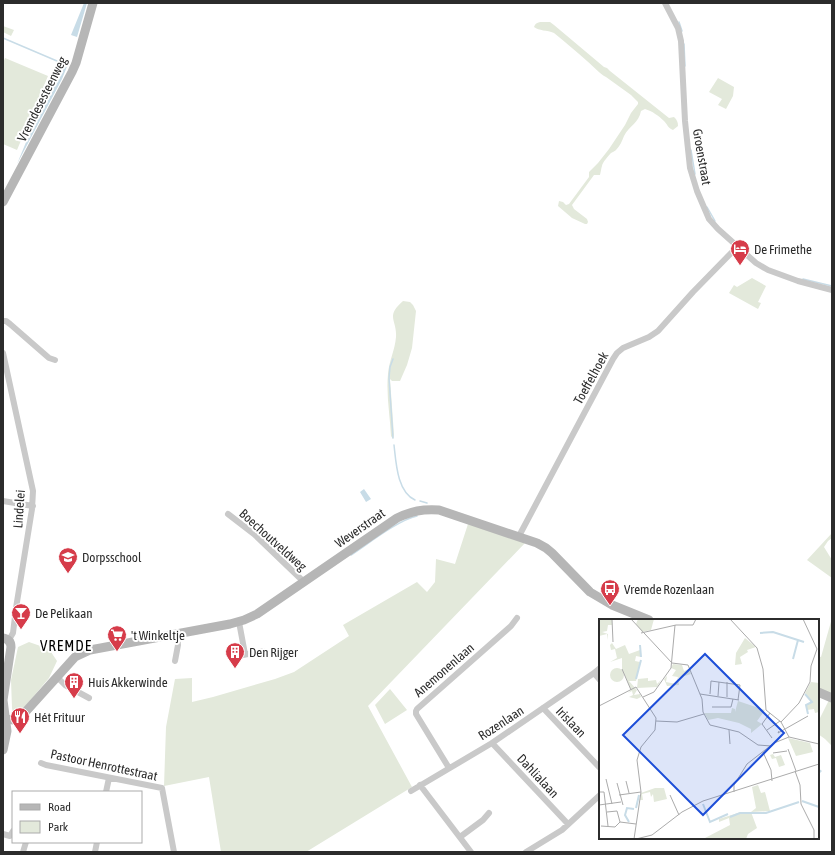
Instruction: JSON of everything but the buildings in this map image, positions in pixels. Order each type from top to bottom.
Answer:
[{"type":"street","name":"Vremdesesteenweg","points":[[3,202],[72,72],[76,63],[93,3]]},
{"type":"street","name":"Groenstraat","points":[[665,3],[676,24],[681,41],[685,128],[690,168],[694,183],[709,219],[737,247],[756,263],[768,270],[798,281],[832,290]]},
{"type":"street","name":"Toeffelhoek","points":[[519,536],[617,353],[627,346],[650,337],[658,331],[693,292],[737,247]]},
{"type":"street","points":[[3,321],[10,324],[49,358],[55,360]]},
{"type":"street","name":"Lindelei","points":[[3,353],[33,491],[33,506],[13,633],[10,638],[11,644]]},
{"type":"street","points":[[3,501],[33,506]]},
{"type":"street","name":"Weverstraat","points":[[57,677],[75,657],[90,650],[239,622],[257,614],[397,518],[417,510],[439,510],[537,543],[552,553],[590,592],[612,605],[647,619]]},
{"type":"street","name":"Boechoutveldweg","points":[[228,514],[254,534],[304,582]]},
{"type":"street","name":"Anemonenlaan","points":[[448,768],[416,714],[417,709],[511,626],[517,618]]},
{"type":"street","points":[[239,622],[245,654]]},
{"type":"street","points":[[175,661],[178,645],[178,634]]},
{"type":"street","points":[[3,638],[6,638],[11,644],[3,700],[6,731],[3,750]]},
{"type":"street","points":[[238,656],[262,651]]},
{"type":"street","name":"Rozenlaan","points":[[411,791],[492,742],[599,669]]},
{"type":"street","points":[[594,673],[599,679]]},
{"type":"street","points":[[5,719],[14,720],[20,718],[57,677],[65,685],[89,698]]},
{"type":"street","points":[[819,692],[832,698]]},
{"type":"street","name":"Irislaan","points":[[543,708],[599,767]]},
{"type":"street","name":"Dahlialaan","points":[[492,742],[568,824]]},
{"type":"street","name":"Pastoor Henrottestraat","points":[[41,763],[162,788],[174,852]]},
{"type":"street","points":[[106,791],[109,778]]},
{"type":"street","points":[[420,786],[471,852]]},
{"type":"street","points":[[526,852],[562,830],[599,796]]},
{"type":"street","points":[[460,837],[483,820],[489,813]]},
{"type":"street","points":[[3,834],[10,836],[12,833]]},
{"type":"green space","points":[[550,22],[554,25],[604,67],[669,118],[674,117],[678,123],[678,126],[673,130],[653,112],[645,109],[641,111],[638,119],[626,133],[619,147],[604,161],[600,175],[594,175],[572,205],[574,209],[587,219],[587,224],[572,218],[558,206],[559,201],[566,205],[569,204],[589,177],[589,172],[609,149],[638,102],[631,95],[601,74],[554,33],[534,27],[538,23]]},
{"type":"green space","points":[[3,26],[14,30],[11,36],[3,32]]},
{"type":"green space","points":[[5,58],[48,76],[17,150],[3,144],[3,63]]},
{"type":"green space","points":[[718,78],[734,87],[733,96],[726,109],[718,105],[722,99],[709,92]]},
{"type":"green space","points":[[752,278],[766,286],[758,302],[761,303],[758,309],[729,293],[734,285],[737,287]]},
{"type":"green space","points":[[403,301],[410,302],[416,311],[412,348],[407,365],[400,381],[392,381],[390,379],[393,439],[391,436],[388,405],[388,374],[396,337],[393,315],[394,311]]},
{"type":"green space","points":[[468,524],[526,542],[368,706],[412,787],[306,852],[221,852],[209,777],[164,786],[166,727],[175,679],[192,678],[192,702],[275,679],[294,672],[349,636],[343,625],[417,582],[427,592],[435,582],[436,559],[455,564]]},
{"type":"green space","points":[[832,533],[832,538],[824,547],[832,560],[832,578],[807,560]]},
{"type":"green space","points":[[832,618],[832,695],[819,689],[819,656],[821,657]]},
{"type":"green space","points":[[29,642],[49,649],[57,661],[49,678],[22,710],[18,713],[13,713],[11,680],[18,647]]},
{"type":"green space","points":[[390,689],[407,710],[385,724],[375,705]]},
{"type":"green space","points":[[829,700],[832,701],[832,746],[819,735],[819,720]]},
{"type":"water","points":[[84,3],[87,3],[77,37],[71,35]]},
{"type":"water","points":[[60,60],[68,64],[62,79],[17,164],[58,65],[57,61]]},
{"type":"water","points":[[364,489],[371,499],[366,502],[360,492]]},
{"type":"waterway","points":[[679,22],[682,31]]},
{"type":"waterway","points":[[3,38],[57,61]]},
{"type":"waterway","points":[[684,44],[685,66]]},
{"type":"waterway","points":[[691,150],[695,174]]},
{"type":"waterway","points":[[707,207],[715,221]]},
{"type":"waterway","points":[[803,279],[832,286]]},
{"type":"waterway","points":[[393,359],[390,367],[389,378],[393,438]]},
{"type":"waterway","points":[[394,445],[398,476],[401,484],[409,496],[415,500]]},
{"type":"waterway","points":[[420,501],[427,503]]},
{"type":"waterway","points":[[351,555],[392,527],[409,518],[417,516]]},
{"type":"waterway","points":[[819,770],[821,771],[819,773]]},
{"type":"place","name":"De Frimethe","points":[[740,266]]},
{"type":"place","name":"Dorpsschool","points":[[68,574]]},
{"type":"place","name":"Vremde Rozenlaan","points":[[610,606]]},
{"type":"place","name":"De Pelikaan","points":[[21,630]]},
{"type":"place","name":"'t Winkeltje","points":[[117,652]]},
{"type":"place","name":"Den Rijger","points":[[235,669]]},
{"type":"place","name":"Huis Akkerwinde","points":[[74,699]]},
{"type":"place","name":"Hét Frituur","points":[[20,734]]},
{"type":"district","name":"VREMDE","points":[[66,645]]}]
